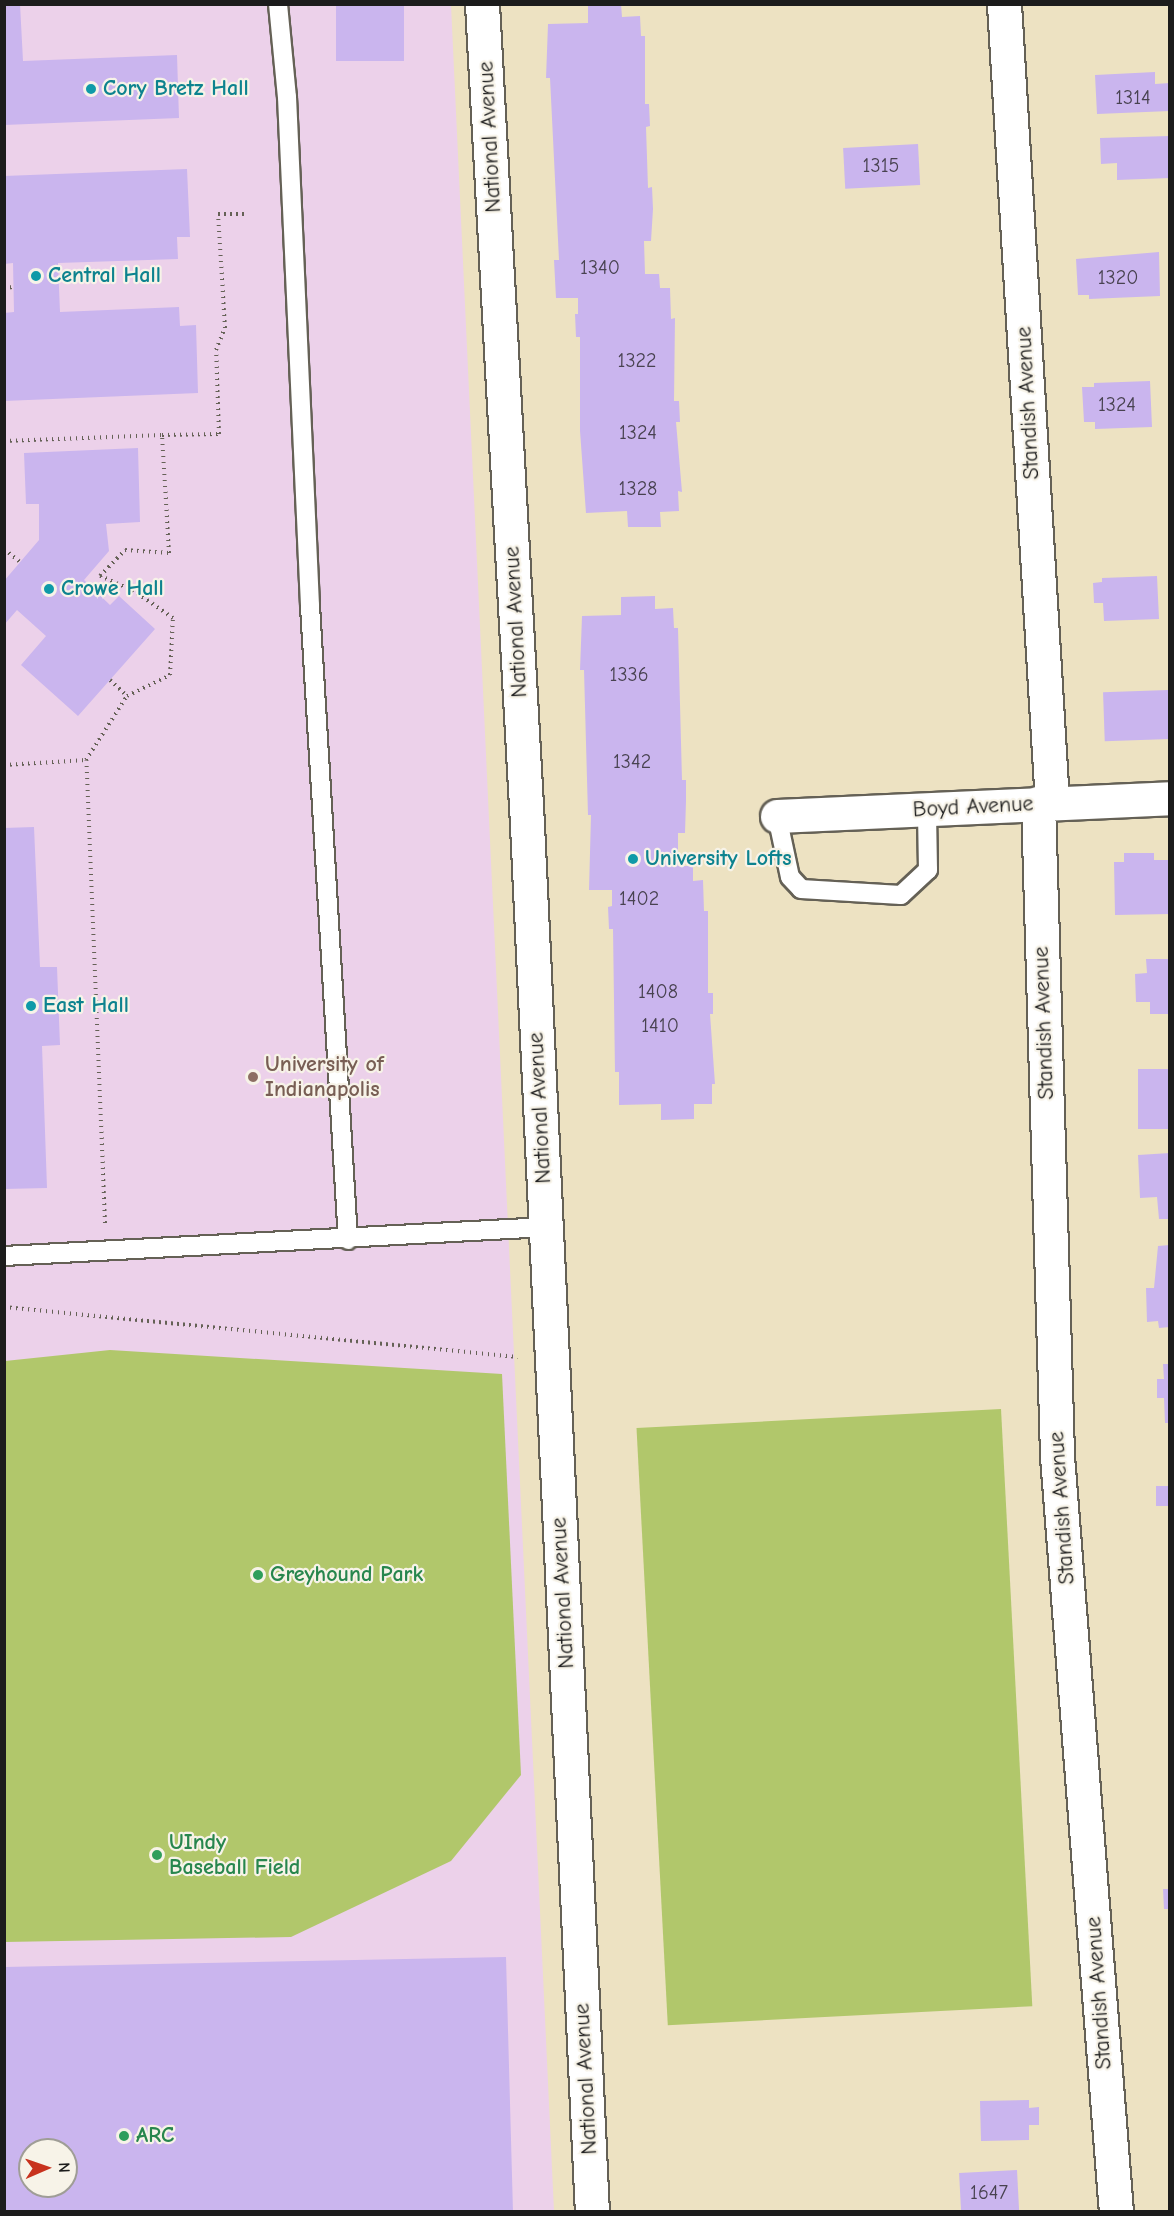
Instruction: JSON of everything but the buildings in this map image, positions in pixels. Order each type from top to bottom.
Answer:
[{"type":"street","name":"National Avenue","points":[[482,4],[546,1227],[592,2211]]},
{"type":"street","name":"Standish Avenue","points":[[1004,4],[1045,803],[1057,1456],[1116,2211]]},
{"type":"street","name":"Boyd Avenue","points":[[777,816],[1170,798]]},
{"type":"lane","points":[[278,4],[287,98],[310,606],[348,1240]]},
{"type":"lane","points":[[777,816],[790,877],[801,889],[901,895],[928,870],[927,810]]},
{"type":"lane","points":[[4,1256],[348,1240],[546,1227]]},
{"type":"path","points":[[4,441],[219,434],[216,350],[225,328],[218,214],[245,214]]},
{"type":"path","points":[[4,288],[14,287]]},
{"type":"path","points":[[106,1231],[86,760],[127,696],[170,675],[173,618],[134,591],[100,576],[125,550],[169,553],[162,435]]},
{"type":"path","points":[[4,549],[20,562]]},
{"type":"path","points":[[110,680],[127,696]]},
{"type":"path","points":[[4,765],[86,760]]},
{"type":"path","points":[[4,1307],[522,1358]]},
{"type":"shaded area","name":"University of Indianapolis","points":[[5,5],[451,5],[554,2211],[5,2212]]},
{"type":"green space","name":"Greyhound Park","points":[[110,1350],[502,1374],[521,1775],[451,1861],[291,1937],[5,1942],[5,1361]]},
{"type":"green space","points":[[1001,1409],[1032,2006],[668,2025],[637,1428]]},
{"type":"place","name":"Cory Bretz Hall","points":[[91,89]]},
{"type":"place","name":"Central Hall","points":[[36,276]]},
{"type":"place","name":"Crowe Hall","points":[[49,589]]},
{"type":"place","name":"University Lofts","points":[[633,859]]},
{"type":"place","name":"East Hall","points":[[31,1006]]},
{"type":"place","name":"University of Indianapolis","points":[[253,1077]]},
{"type":"place","name":"Greyhound Park","points":[[258,1575]]},
{"type":"place","name":"UIndy Baseball Field","points":[[157,1855]]},
{"type":"place","name":"ARC","points":[[124,2136]]}]
